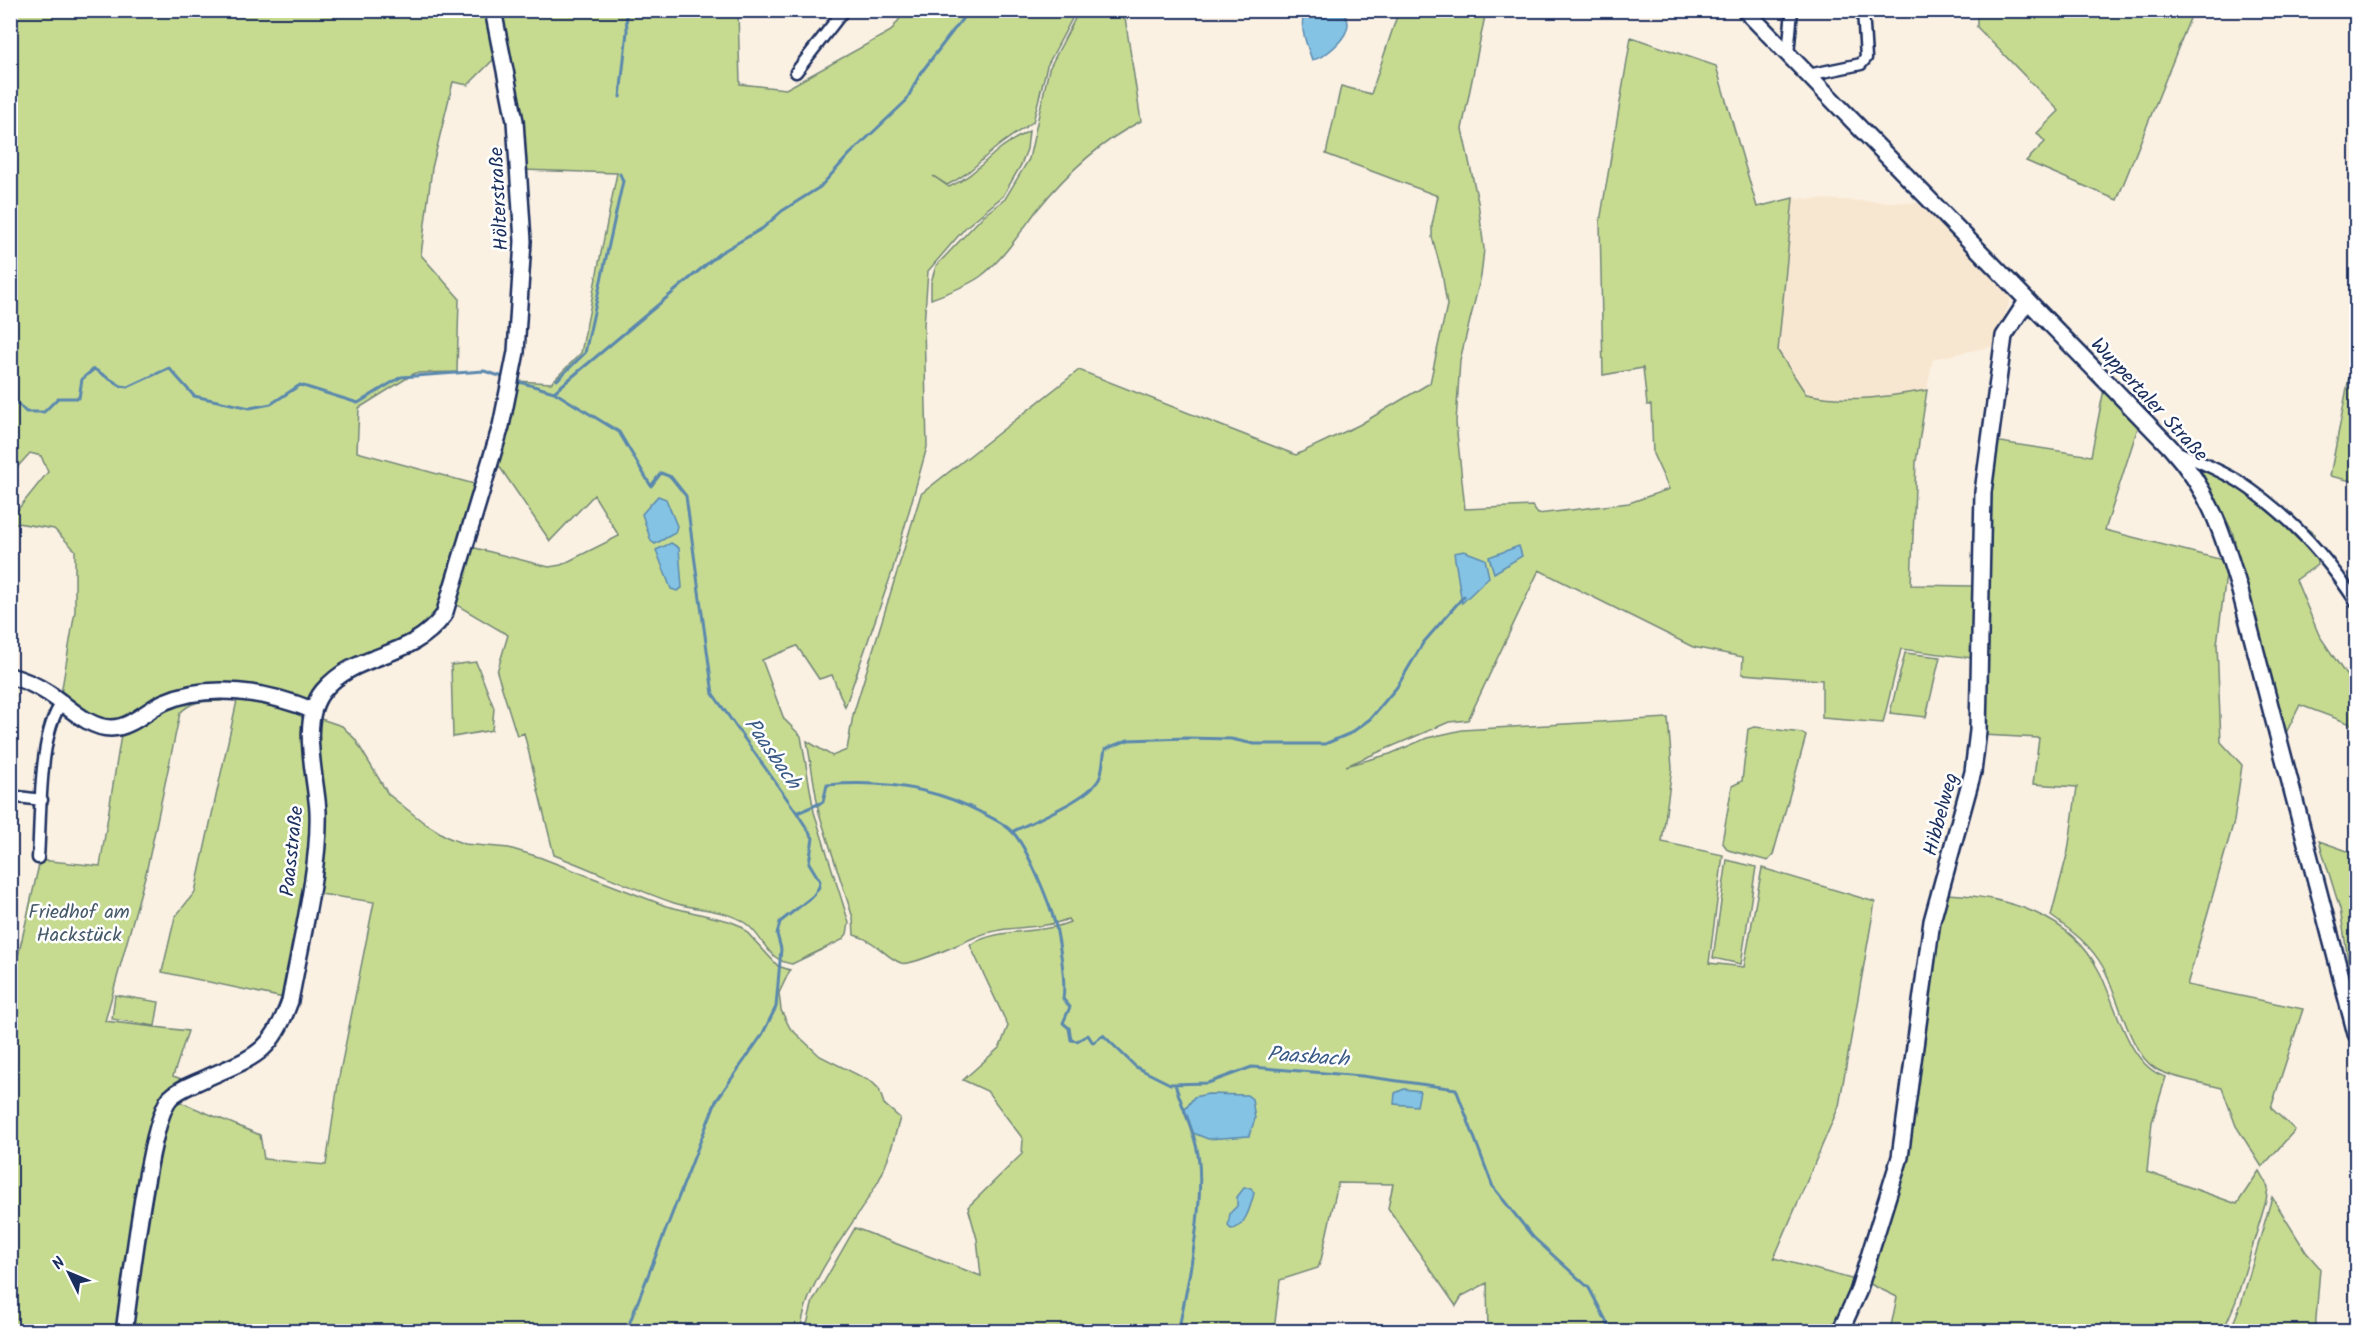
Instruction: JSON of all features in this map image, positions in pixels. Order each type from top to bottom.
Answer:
[{"type":"street","name":"Hölterstraße","points":[[312,710],[322,693],[337,676],[354,665],[378,659],[422,639],[444,615],[512,380],[523,242],[515,121],[493,10]]},
{"type":"street","points":[[796,72],[844,10]]},
{"type":"street","name":"Wuppertaler Straße","points":[[1745,10],[2170,447],[2194,476],[2220,524],[2356,1034]]},
{"type":"street","points":[[1788,55],[1792,10]]},
{"type":"street","points":[[1808,75],[1861,64],[1866,58],[1863,10]]},
{"type":"street","name":"Hibbelweg","points":[[1840,1332],[1858,1292],[1899,1157],[1932,921],[1973,772],[1978,730],[1983,492],[2004,336],[2027,301]]},
{"type":"street","points":[[2170,447],[2238,482],[2277,511],[2312,543],[2337,572],[2356,602]]},
{"type":"street","points":[[10,676],[27,681],[95,725],[114,729],[124,726],[162,703],[189,693],[245,692],[285,699],[312,710]]},
{"type":"street","points":[[38,858],[47,734],[53,714],[62,703]]},
{"type":"street","name":"Paasstraße","points":[[124,1332],[154,1143],[165,1106],[180,1089],[257,1054],[270,1044],[281,1025],[290,1001],[317,843],[318,805],[310,725],[312,710]]},
{"type":"street","points":[[10,796],[42,800]]},
{"type":"shaded area","points":[[1793,198],[1919,203],[2011,297],[1995,346],[1933,359],[1927,390],[1869,400],[1836,400],[1806,394],[1778,352]]},
{"type":"green space","points":[[1399,10],[1486,11],[1462,129],[1478,202],[1484,249],[1481,276],[1460,360],[1456,423],[1465,509],[1532,506],[1538,514],[1629,503],[1669,489],[1653,454],[1651,405],[1647,405],[1643,368],[1603,375],[1600,222],[1631,37],[1716,66],[1757,207],[1793,198],[1778,351],[1806,394],[1852,399],[1927,390],[1916,462],[1911,585],[1972,586],[1972,658],[1901,649],[1883,723],[1822,718],[1822,680],[1742,674],[1743,657],[1693,647],[1539,570],[1468,720],[1449,722],[1346,766],[1390,754],[1427,738],[1462,730],[1668,718],[1672,768],[1662,842],[1723,855],[1709,963],[1744,967],[1762,868],[1875,902],[1839,1106],[1774,1258],[1855,1280],[1835,1331],[1488,1331],[1487,1283],[1462,1296],[1456,1306],[1388,1208],[1393,1184],[1338,1183],[1318,1268],[1280,1280],[1274,1331],[805,1332],[813,1301],[855,1228],[981,1276],[977,1239],[968,1207],[1022,1154],[1023,1139],[987,1091],[963,1080],[1000,1047],[1008,1026],[970,945],[981,939],[1006,933],[1045,929],[1070,922],[1068,919],[1046,925],[989,932],[927,958],[907,963],[895,960],[869,941],[854,935],[853,918],[819,813],[807,741],[832,756],[847,750],[853,715],[921,494],[1079,370],[1296,455],[1359,425],[1430,383],[1447,305],[1442,273],[1432,237],[1438,196],[1326,154],[1341,86],[1371,94]]},
{"type":"green space","points":[[11,11],[488,11],[496,57],[468,85],[453,82],[432,168],[421,255],[459,298],[457,372],[415,373],[359,408],[357,452],[478,485],[454,570],[432,626],[305,700],[192,687],[122,723],[100,722],[61,694],[75,611],[75,550],[54,529],[11,522],[11,518],[48,472],[41,456],[30,453],[11,474]]},
{"type":"green space","points":[[495,11],[738,11],[740,84],[786,89],[891,31],[905,11],[1076,11],[1047,66],[1033,122],[955,181],[947,185],[933,176],[949,187],[969,175],[1005,145],[1029,131],[1027,149],[1021,165],[1003,196],[966,227],[928,271],[924,325],[927,447],[892,572],[845,707],[832,675],[819,679],[797,646],[762,660],[784,719],[801,736],[814,812],[849,923],[847,934],[842,940],[792,964],[776,958],[751,928],[737,918],[720,912],[674,903],[554,855],[524,733],[517,736],[497,672],[508,635],[455,604],[471,547],[549,567],[561,565],[619,536],[594,495],[550,541],[495,460],[517,381],[551,383],[581,353],[617,173],[522,170]]},
{"type":"green space","points":[[1079,11],[1124,11],[1141,121],[1098,149],[1072,172],[1037,210],[997,262],[981,276],[931,299],[931,282],[936,266],[984,215],[1005,199],[1029,159],[1049,69]]},
{"type":"green space","points":[[1977,11],[2193,11],[2117,200],[2026,161],[2045,142],[2037,133],[2059,111],[1977,27]]},
{"type":"green space","points":[[2356,341],[2356,482],[2330,476]]},
{"type":"green space","points":[[2104,389],[2139,424],[2105,530],[2223,560],[2226,575],[2217,644],[2221,742],[2242,765],[2234,821],[2187,985],[2303,1009],[2271,1108],[2295,1130],[2262,1167],[2236,1126],[2222,1088],[2170,1075],[2156,1069],[2147,1061],[2131,1037],[2108,978],[2098,959],[2080,938],[2051,916],[2068,851],[2077,787],[2033,784],[2039,738],[1982,735],[1985,557],[1994,441],[2091,456]]},
{"type":"green space","points":[[2199,466],[2246,492],[2275,504],[2314,534],[2317,565],[2296,580],[2319,635],[2354,687],[2356,726],[2300,705],[2285,735],[2232,531]]},
{"type":"green space","points":[[1905,653],[1940,657],[1926,717],[1890,713]]},
{"type":"green space","points":[[476,662],[494,708],[492,730],[453,737],[451,665]]},
{"type":"green space","name":"Friedhof am Hackstück","points":[[228,696],[222,701],[195,703],[180,713],[146,873],[105,1021],[188,1031],[173,1076],[187,1081],[173,1090],[120,1331],[11,1331],[10,926],[17,961],[40,860],[100,866],[121,735],[178,701]]},
{"type":"green space","points":[[238,696],[298,711],[302,716],[307,734],[311,790],[309,850],[306,880],[284,998],[162,972],[175,917],[195,892]]},
{"type":"green space","points":[[321,719],[342,726],[355,739],[388,794],[423,822],[447,837],[464,844],[509,848],[539,857],[666,906],[729,921],[741,926],[778,966],[790,970],[779,993],[781,1010],[790,1028],[820,1056],[872,1082],[879,1089],[884,1104],[900,1118],[883,1173],[832,1253],[811,1292],[804,1312],[801,1331],[129,1332],[151,1185],[169,1107],[178,1101],[260,1135],[264,1159],[326,1165],[339,1077],[374,902],[314,893],[315,725]]},
{"type":"green space","points":[[1755,727],[1802,733],[1806,736],[1773,855],[1768,861],[1728,850],[1722,842],[1732,786],[1742,781],[1748,729]]},
{"type":"green space","points":[[2319,841],[2356,854],[2356,973],[2350,972],[2340,909]]},
{"type":"green space","points":[[1727,860],[1756,867],[1741,964],[1713,958]]},
{"type":"green space","points":[[1946,894],[1991,899],[2034,912],[2072,936],[2087,952],[2099,971],[2133,1048],[2153,1071],[2166,1077],[2152,1122],[2147,1172],[2237,1204],[2259,1171],[2268,1187],[2266,1201],[2236,1301],[2223,1331],[1890,1331],[1897,1297],[1866,1282],[1896,1183],[1935,935]]},
{"type":"green space","points":[[115,995],[159,1002],[155,1026],[112,1019]]},
{"type":"green space","points":[[2272,1197],[2306,1252],[2320,1268],[2315,1331],[2230,1331],[2241,1304]]},
{"type":"water","points":[[1305,11],[1343,11],[1348,22],[1340,41],[1323,56],[1312,60],[1302,22]]},
{"type":"water","points":[[658,496],[666,499],[677,526],[675,533],[655,544],[651,541],[642,514]]},
{"type":"water","points":[[671,543],[679,548],[682,588],[677,591],[671,589],[656,550]]},
{"type":"water","points":[[1519,546],[1522,556],[1494,573],[1489,557]]},
{"type":"water","points":[[1464,551],[1485,559],[1489,577],[1462,603],[1454,553]]},
{"type":"water","points":[[1404,1089],[1420,1091],[1417,1106],[1394,1104],[1395,1093]]},
{"type":"water","points":[[1208,1094],[1247,1095],[1252,1099],[1255,1119],[1249,1136],[1208,1139],[1193,1133],[1184,1111],[1194,1097]]},
{"type":"water","points":[[1244,1188],[1251,1188],[1254,1193],[1251,1204],[1244,1221],[1231,1229],[1228,1226],[1230,1213],[1237,1206],[1237,1197]]},
{"type":"waterway","points":[[620,97],[627,31],[626,10]]},
{"type":"waterway","points":[[554,392],[720,253],[763,228],[782,211],[820,187],[849,155],[906,101],[920,74],[969,10]]},
{"type":"waterway","points":[[557,380],[585,353],[623,181],[620,174]]},
{"type":"waterway","name":"Paasbach","points":[[10,396],[26,412],[44,412],[58,398],[79,398],[82,379],[94,369],[121,386],[128,387],[169,368],[194,396],[250,408],[271,404],[300,385],[358,403],[401,377],[484,371],[506,378]]},
{"type":"waterway","name":"Paasbach","points":[[516,381],[554,392],[619,432],[651,486],[661,473],[671,477],[686,496],[713,694],[797,813],[823,802],[827,785],[887,785],[907,787],[945,797],[964,804],[1004,825],[1016,836],[1027,854],[1056,927],[1064,982],[1063,999],[1070,1007],[1063,1023],[1069,1028],[1071,1040],[1077,1041],[1088,1035],[1093,1043],[1103,1035],[1136,1067],[1170,1084],[1208,1083],[1252,1067],[1362,1076],[1456,1089],[1493,1187],[1533,1237],[1589,1288],[1612,1332]]},
{"type":"waterway","points":[[1012,832],[1086,793],[1100,777],[1105,749],[1128,740],[1187,738],[1231,739],[1254,744],[1325,744],[1351,733],[1370,719],[1397,687],[1423,643],[1464,596]]},
{"type":"waterway","points":[[626,1332],[716,1101],[762,1035],[776,1007],[781,949],[777,934],[780,922],[813,896],[819,887],[820,881],[809,863],[813,838],[797,813]]},
{"type":"waterway","points":[[1175,1084],[1196,1145],[1200,1186],[1195,1237],[1178,1332]]}]
